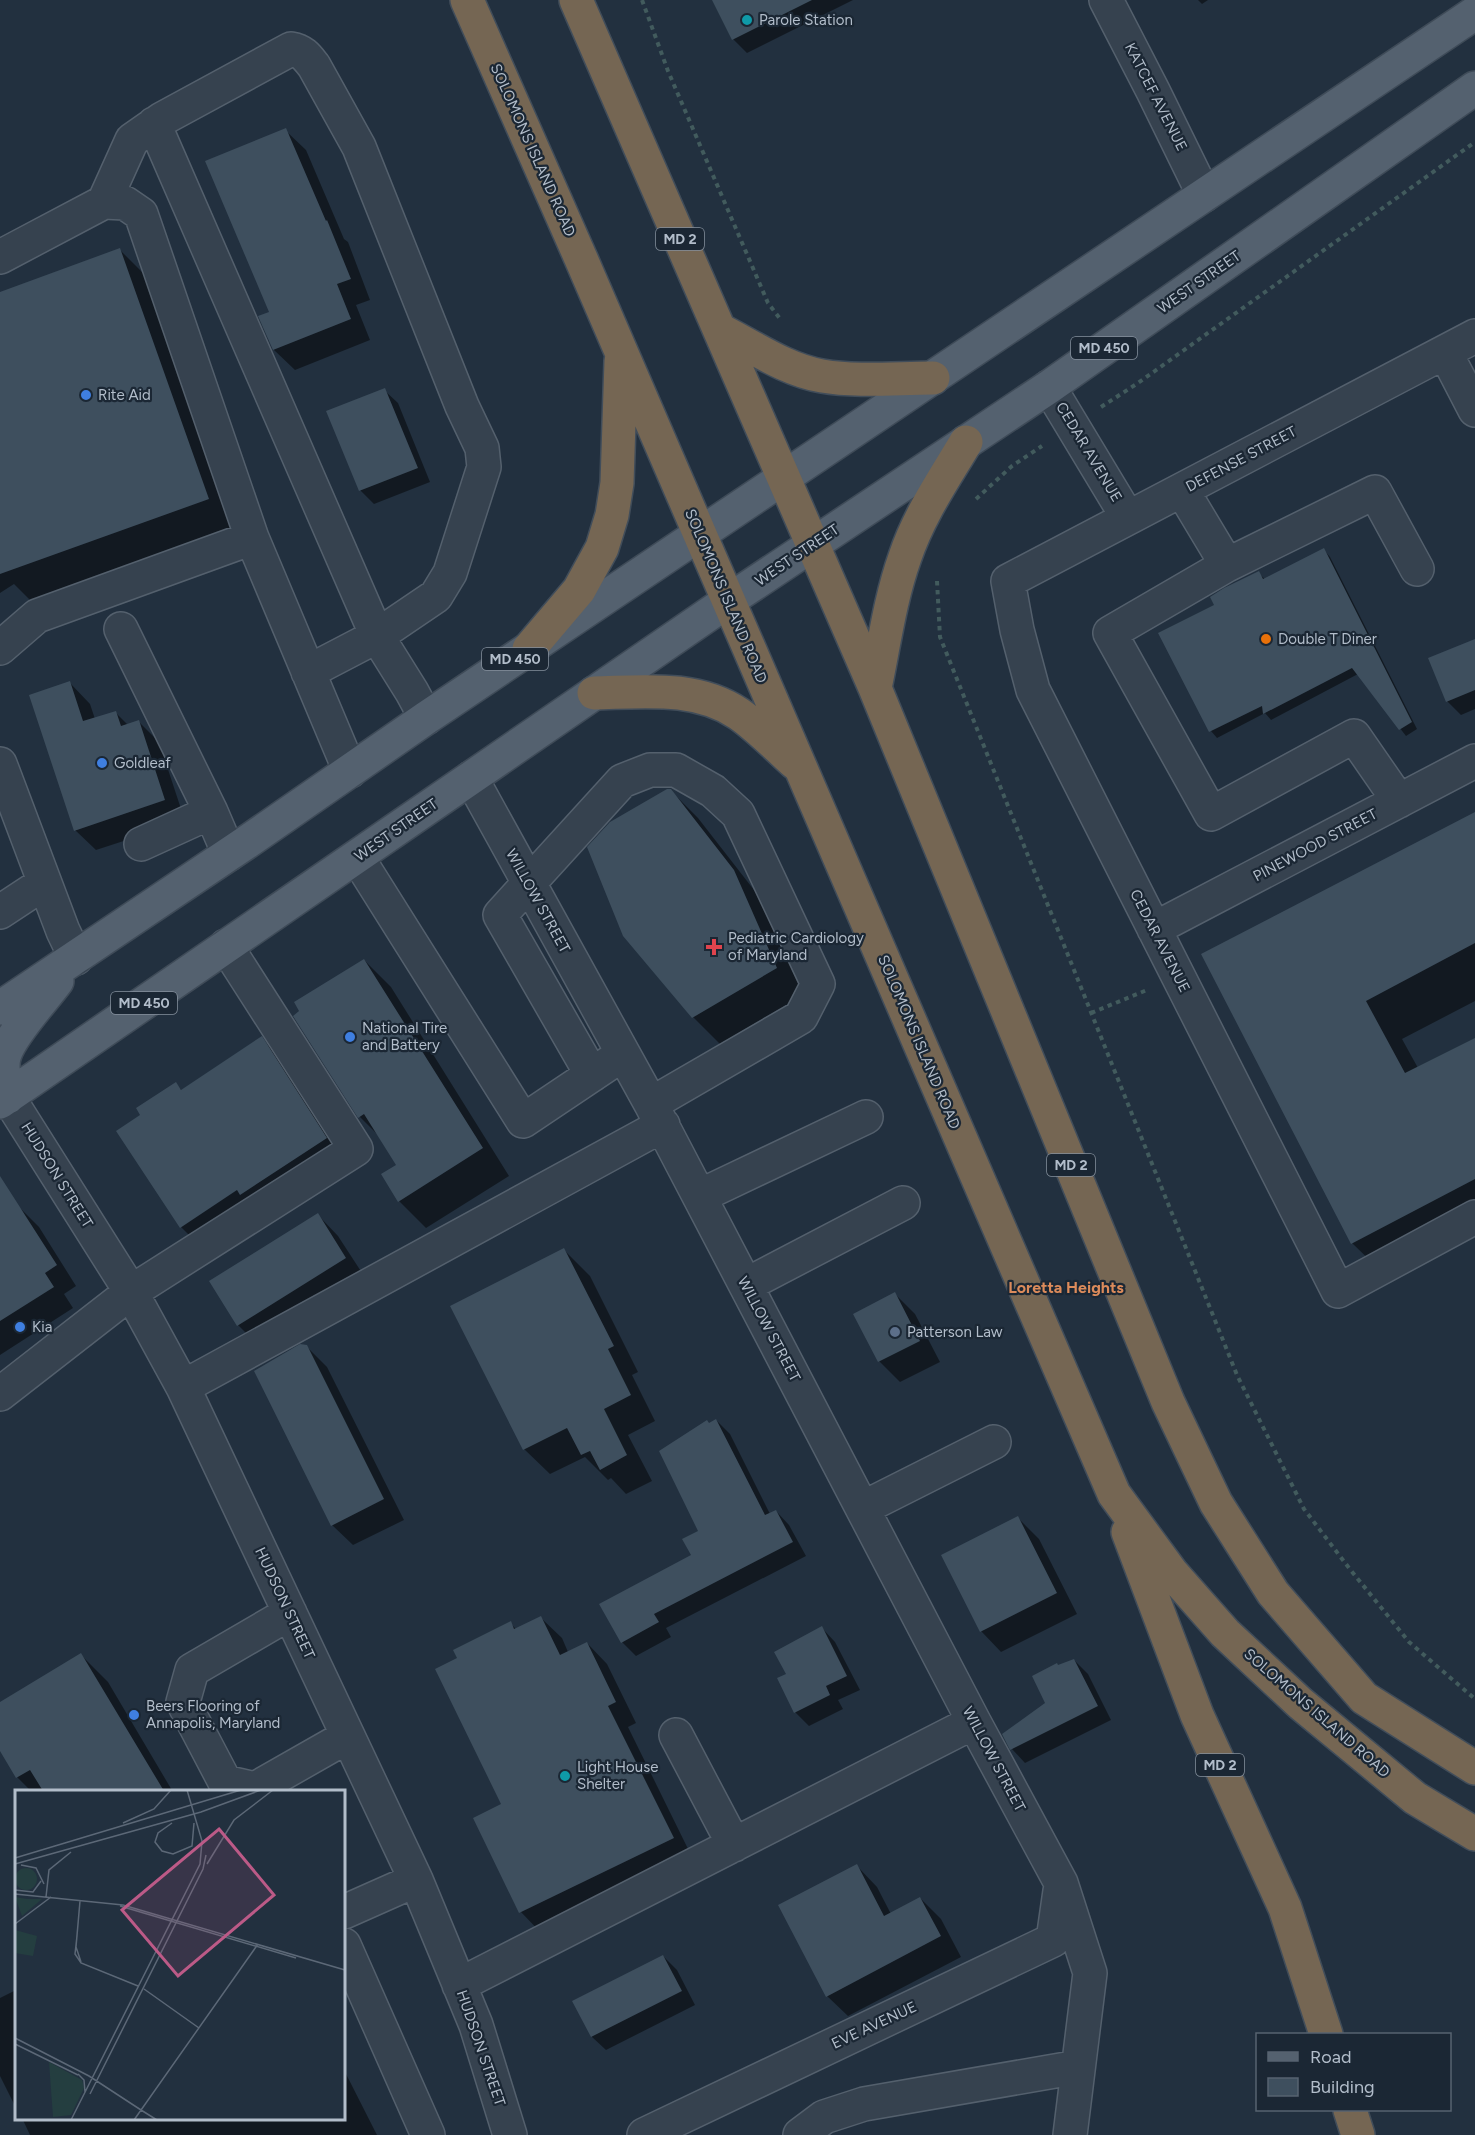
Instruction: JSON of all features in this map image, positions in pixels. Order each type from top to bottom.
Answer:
[{"type":"highway","name":"SOLOMONS ISLAND ROAD","points":[[467,0],[1114,1494],[1172,1573],[1234,1641],[1300,1703],[1415,1797],[1475,1834]]},
{"type":"highway","name":"MD 2","points":[[576,0],[875,688],[1168,1402],[1216,1503],[1273,1593],[1365,1698],[1475,1768]]},
{"type":"highway","points":[[720,330],[791,367],[820,376],[933,378]]},
{"type":"highway","points":[[529,649],[579,590],[602,548],[612,514],[617,483],[621,353]]},
{"type":"highway","points":[[875,688],[893,598],[905,557],[922,514],[966,442]]},
{"type":"highway","points":[[594,693],[675,692],[706,698],[738,714],[800,767]]},
{"type":"highway","name":"MD 2","points":[[1114,1494],[1197,1715],[1285,1908],[1326,2033]]},
{"type":"highway","points":[[1351,2111],[1358,2135]]},
{"type":"main road","name":"MD 450","points":[[0,1008],[426,718],[1475,13]]},
{"type":"main road","name":"WEST STREET","points":[[4,1099],[729,601],[1049,387],[1475,88]]},
{"type":"main road","points":[[4,1099],[5,1055],[21,1028],[76,958]]},
{"type":"street","name":"KATCEF AVENUE","points":[[1106,0],[1204,195]]},
{"type":"street","points":[[104,202],[132,140],[154,124],[291,49],[305,54],[314,66],[359,147],[462,406],[482,448],[484,467],[450,573],[436,597],[377,636],[308,672]]},
{"type":"street","points":[[154,124],[377,636],[426,718]]},
{"type":"street","points":[[0,257],[104,202],[124,203],[141,214],[252,538],[350,771]]},
{"type":"street","name":"DEFENSE STREET","points":[[1008,581],[1475,336]]},
{"type":"street","points":[[1445,352],[1475,410]]},
{"type":"street","name":"CEDAR AVENUE","points":[[1049,387],[1128,518]]},
{"type":"street","points":[[1182,490],[1227,566]]},
{"type":"street","points":[[1399,801],[1354,736],[1211,814],[1110,633],[1227,566],[1375,492],[1417,569]]},
{"type":"street","points":[[0,648],[37,616],[252,538]]},
{"type":"street","name":"CEDAR AVENUE","points":[[1008,581],[1017,630],[1033,690],[1338,1291],[1475,1217]]},
{"type":"street","points":[[121,629],[211,812],[229,854]]},
{"type":"street","name":"PINEWOOD STREET","points":[[1154,929],[1475,761]]},
{"type":"street","points":[[183,1387],[657,1114],[801,1017],[818,984],[738,814],[713,791],[676,770],[650,770],[622,781],[500,915],[592,1075]]},
{"type":"street","name":"WILLOW STREET","points":[[471,778],[657,1114],[1061,1883],[1090,1973],[1070,2135]]},
{"type":"street","points":[[3,785],[76,958]]},
{"type":"street","points":[[141,844],[211,812]]},
{"type":"street","points":[[357,857],[523,1121],[624,1054]]},
{"type":"street","points":[[0,912],[44,883]]},
{"type":"street","points":[[0,1394],[131,1292],[356,1149],[226,946]]},
{"type":"street","name":"HUDSON STREET","points":[[4,1099],[131,1292],[183,1387],[416,1880],[476,2025],[510,2135]]},
{"type":"street","points":[[700,1196],[866,1118]]},
{"type":"street","points":[[746,1285],[903,1203]]},
{"type":"street","points":[[862,1508],[994,1442]]},
{"type":"street","points":[[290,1613],[192,1670],[183,1702],[225,1782],[255,1789],[348,1736]]},
{"type":"street","points":[[459,1985],[975,1722]]},
{"type":"street","points":[[676,1735],[734,1845]]},
{"type":"street","points":[[345,1912],[416,1880]]},
{"type":"street","name":"EVE AVENUE","points":[[644,2135],[1053,1940],[1061,1883]]},
{"type":"street","points":[[345,1948],[428,2135]]},
{"type":"street","points":[[800,2135],[824,2117],[864,2103],[1078,2067]]},
{"type":"path","points":[[642,0],[668,71],[768,303],[785,324]]},
{"type":"path","points":[[1138,383],[1475,142]]},
{"type":"path","points":[[969,505],[1012,466]]},
{"type":"path","points":[[936,575],[940,637],[1237,1375],[1304,1509],[1409,1642],[1475,1699]]},
{"type":"path","points":[[1091,1013],[1178,977]]},
{"type":"building","name":"Parole Station","points":[[712,0],[812,0],[732,40]]},
{"type":"building","points":[[286,128],[351,279],[337,284],[351,319],[273,350],[258,316],[269,312],[205,161]]},
{"type":"building","name":"Rite Aid","points":[[120,248],[209,499],[0,574],[0,292]]},
{"type":"building","points":[[385,388],[418,468],[359,491],[326,411]]},
{"type":"building","name":"Double T Diner","points":[[1324,548],[1412,722],[1399,730],[1352,668],[1263,714],[1262,706],[1209,732],[1158,633],[1214,605],[1210,597],[1224,588],[1259,571],[1263,579]]},
{"type":"building","points":[[1475,639],[1475,690],[1446,702],[1428,658]]},
{"type":"building","name":"Goldleaf","points":[[70,681],[83,721],[116,711],[121,726],[139,720],[165,800],[74,831],[29,695]]},
{"type":"building","points":[[667,789],[671,789],[734,870],[777,968],[692,1018],[623,936],[587,847],[610,822]]},
{"type":"building","points":[[1475,812],[1475,943],[1366,1001],[1405,1073],[1475,1038],[1475,1179],[1351,1244],[1201,954]]},
{"type":"building","points":[[364,959],[483,1148],[398,1202],[381,1174],[396,1165],[364,1114],[358,1118],[293,1016],[299,1011],[294,1002]]},
{"type":"building","points":[[262,1036],[327,1138],[240,1195],[237,1190],[180,1228],[116,1131],[140,1115],[136,1108],[176,1082],[181,1090]]},
{"type":"building","points":[[0,1176],[57,1265],[45,1273],[54,1287],[0,1321]]},
{"type":"building","points":[[318,1213],[346,1258],[237,1326],[209,1281]]},
{"type":"building","points":[[564,1248],[614,1346],[608,1349],[631,1395],[604,1409],[627,1455],[600,1470],[590,1451],[581,1455],[567,1428],[523,1450],[450,1306]]},
{"type":"building","points":[[895,1292],[920,1341],[878,1362],[853,1314]]},
{"type":"building","points":[[300,1344],[307,1345],[384,1499],[331,1526],[254,1371]]},
{"type":"building","points":[[716,1419],[765,1515],[776,1510],[793,1542],[654,1614],[659,1622],[621,1643],[599,1604],[691,1555],[682,1539],[698,1531],[659,1451],[707,1420],[709,1423]]},
{"type":"building","points":[[1018,1516],[1057,1593],[980,1632],[941,1555]]},
{"type":"building","name":"Light House Shelter","points":[[541,1616],[560,1655],[587,1642],[616,1702],[608,1706],[674,1838],[519,1913],[473,1818],[501,1804],[435,1669],[457,1658],[453,1650],[511,1621],[514,1629]]},
{"type":"building","points":[[822,1626],[847,1676],[826,1686],[830,1695],[794,1713],[777,1678],[786,1674],[774,1652]]},
{"type":"building","points":[[81,1653],[163,1790],[42,1790],[30,1770],[16,1778],[0,1751],[0,1702]]},
{"type":"building","points":[[1074,1659],[1098,1706],[1010,1750],[1002,1734],[1045,1703],[1032,1676],[1057,1663],[1058,1665]]},
{"type":"building","points":[[857,1864],[884,1916],[920,1897],[941,1936],[826,1997],[778,1905]]},
{"type":"building","points":[[663,1955],[682,1991],[591,2037],[572,2001]]},
{"type":"place","name":"Parole Station","points":[[747,20]]},
{"type":"place","name":"Rite Aid","points":[[86,395]]},
{"type":"place","name":"Double T Diner","points":[[1266,639]]},
{"type":"place","name":"Goldleaf","points":[[102,763]]},
{"type":"place","name":"Pediatric Cardiology of Maryland","points":[[714,947]]},
{"type":"place","name":"National Tire and Battery","points":[[350,1037]]},
{"type":"place","name":"Kia","points":[[20,1327]]},
{"type":"place","name":"Patterson Law","points":[[895,1332]]},
{"type":"place","name":"Beers Flooring of Annapolis, Maryland","points":[[134,1715]]},
{"type":"place","name":"Light House Shelter","points":[[565,1776]]},
{"type":"district","name":"Loretta Heights","points":[[1066,1287]]}]
